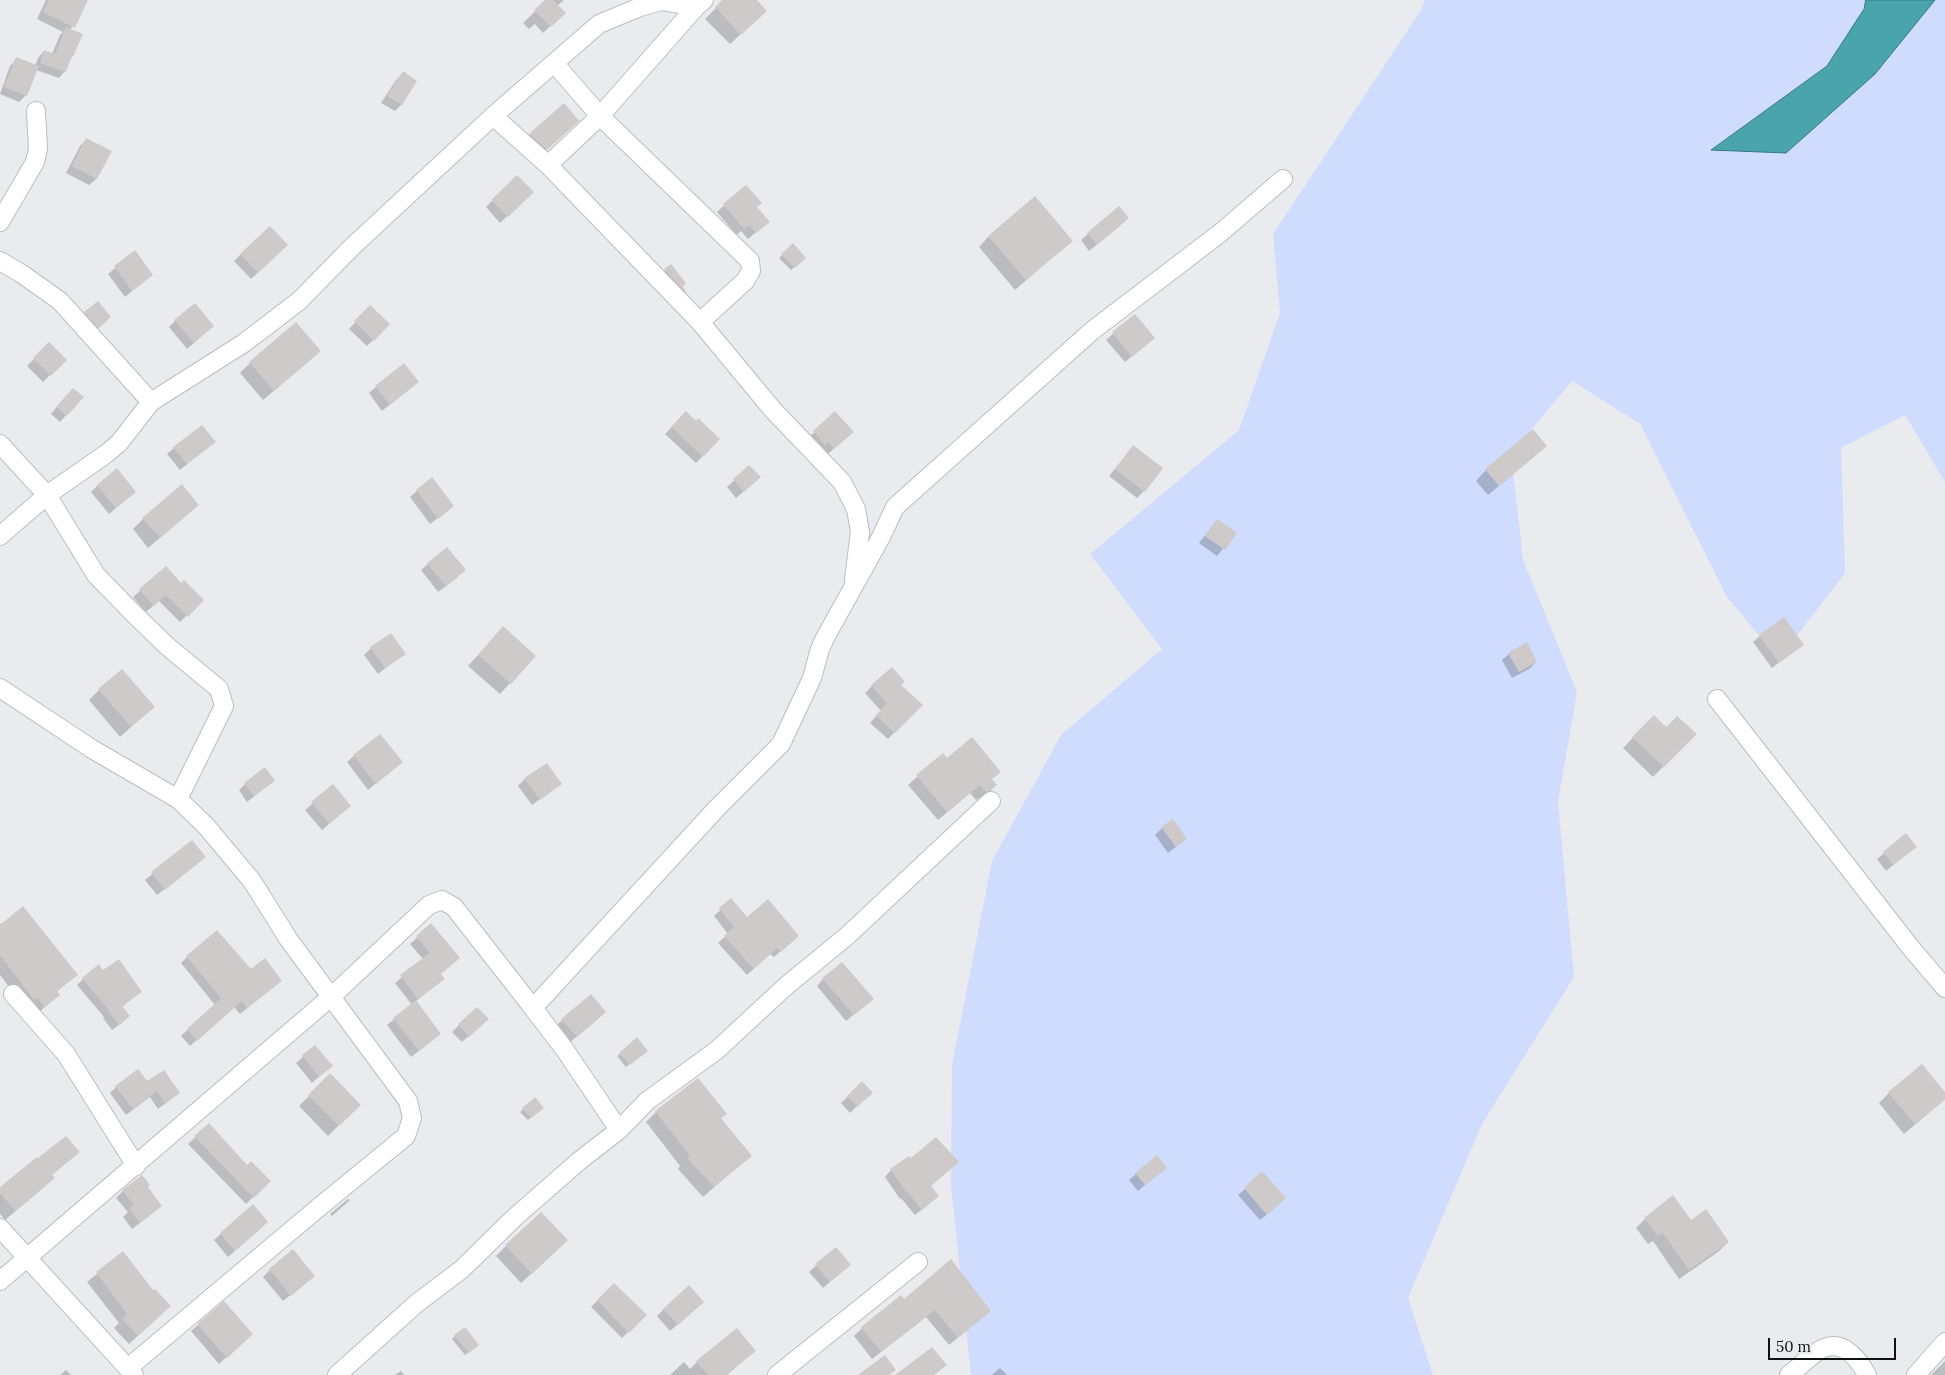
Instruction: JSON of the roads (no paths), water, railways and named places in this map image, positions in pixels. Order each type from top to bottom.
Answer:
[{"type":"street","points":[[0,536],[47,495],[119,443],[151,402],[244,343],[299,301],[352,247],[493,116],[598,24],[616,16],[661,2],[700,4]]},
{"type":"street","points":[[548,165],[600,116],[700,4]]},
{"type":"street","points":[[554,63],[600,116],[750,261],[751,271],[745,281],[700,322]]},
{"type":"street","points":[[0,222],[35,162],[38,149],[36,111]]},
{"type":"street","points":[[493,116],[548,165],[700,322],[773,410],[842,482],[856,509],[860,532],[853,588]]},
{"type":"street","points":[[534,1008],[718,808],[781,744],[812,678],[825,638],[895,507],[1093,330],[1218,234],[1283,179]]},
{"type":"street","points":[[0,261],[60,301],[151,402]]},
{"type":"street","points":[[0,444],[47,495],[96,575],[147,627],[219,689],[224,706],[178,798]]},
{"type":"street","points":[[0,688],[92,748],[178,798],[206,826],[252,881],[289,940],[408,1101],[412,1118],[406,1136],[318,1208],[131,1372],[0,1228]]},
{"type":"street","points":[[1717,699],[1911,948],[1945,988]]},
{"type":"street","points":[[338,1375],[417,1303],[462,1269],[514,1218],[579,1161],[619,1130],[647,1101],[717,1050],[786,986],[847,936],[991,802]]},
{"type":"street","points":[[0,1281],[332,996],[430,905],[442,900],[454,907],[534,1008],[566,1050],[619,1130]]},
{"type":"street","points":[[13,994],[66,1054],[136,1166]]},
{"type":"street","points":[[777,1375],[918,1262]]},
{"type":"street","points":[[1916,1375],[1945,1342]]},
{"type":"street","points":[[1789,1375],[1824,1348],[1838,1346],[1849,1351],[1867,1375]]}]
